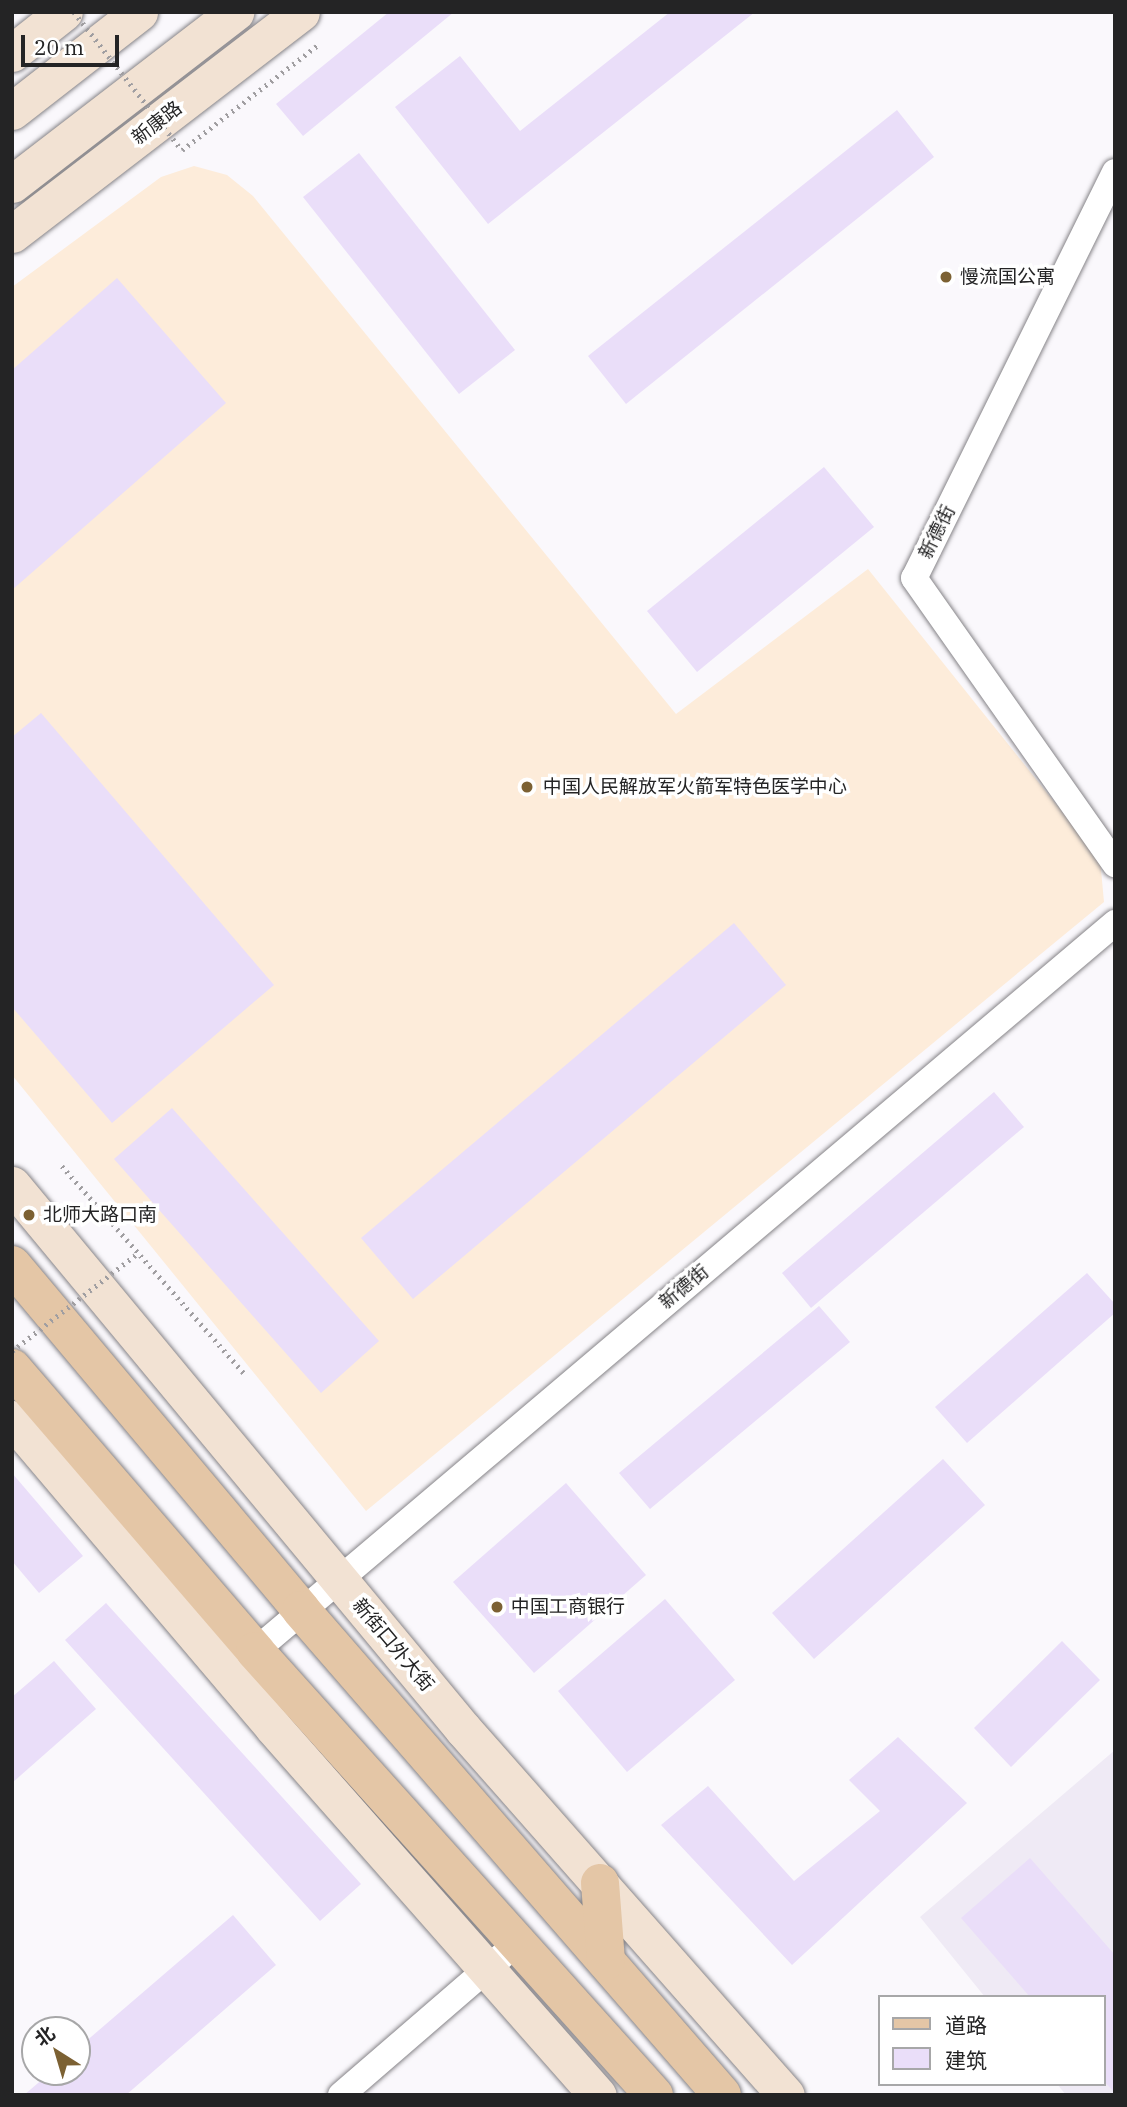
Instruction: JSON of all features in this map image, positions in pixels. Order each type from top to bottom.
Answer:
[{"type":"main road","points":[[12,1265],[301,1611],[722,2095]]},
{"type":"main road","points":[[12,1368],[255,1651],[654,2095]]},
{"type":"main road","points":[[600,1884],[606,1961]]},
{"type":"street","points":[[12,53],[64,12]]},
{"type":"street","points":[[12,111],[139,12]]},
{"type":"street","name":"新康路","points":[[12,184],[235,12]]},
{"type":"street","name":"新康路","points":[[12,234],[301,12]]},
{"type":"street","name":"新德街","points":[[1115,172],[914,578],[1115,864]]},
{"type":"street","name":"新德街","points":[[255,1651],[1115,923]]},
{"type":"street","name":"新街口外大街","points":[[12,1185],[338,1579],[600,1884],[786,2095]]},
{"type":"street","points":[[12,1419],[485,1970],[598,2095]]},
{"type":"street","points":[[341,2095],[516,1944]]},
{"type":"path","points":[[74,12],[182,150],[318,45]]},
{"type":"path","points":[[62,1166],[244,1373]]},
{"type":"path","points":[[12,1352],[138,1253]]},
{"type":"shaded area","name":"中国人民解放军火箭军特色医学中心","points":[[194,166],[227,175],[253,196],[676,714],[868,569],[1100,859],[1104,902],[366,1511],[12,1075],[12,287],[161,177]]},
{"type":"shaded area","points":[[1115,1750],[1115,2095],[1066,2095],[1059,2086],[1106,2086],[1106,1995],[983,1995],[920,1917]]},
{"type":"building","points":[[389,12],[454,12],[303,136],[276,104]]},
{"type":"building","points":[[670,12],[755,12],[488,224],[395,107],[460,56],[520,131]]},
{"type":"building","points":[[897,110],[934,157],[626,404],[588,356]]},
{"type":"building","points":[[359,153],[515,350],[459,394],[303,197]]},
{"type":"building","points":[[117,278],[226,403],[12,590],[12,370]]},
{"type":"building","points":[[824,467],[874,527],[697,672],[647,611]]},
{"type":"building","points":[[41,713],[274,985],[112,1123],[12,1007],[12,737]]},
{"type":"building","points":[[734,923],[786,985],[413,1299],[361,1238]]},
{"type":"building","points":[[994,1092],[1024,1127],[811,1308],[782,1273]]},
{"type":"building","points":[[172,1108],[379,1341],[321,1393],[114,1159]]},
{"type":"building","points":[[1087,1273],[1115,1304],[1115,1313],[967,1443],[935,1407]]},
{"type":"building","points":[[819,1306],[850,1342],[650,1509],[619,1473]]},
{"type":"building","points":[[943,1459],[985,1505],[814,1659],[772,1613]]},
{"type":"building","points":[[12,1473],[83,1556],[39,1593],[12,1561]]},
{"type":"building","points":[[566,1483],[646,1575],[534,1673],[453,1582]]},
{"type":"building","points":[[665,1599],[735,1680],[627,1772],[558,1691]]},
{"type":"building","points":[[106,1603],[361,1884],[320,1921],[65,1640]]},
{"type":"building","points":[[1062,1641],[1100,1680],[1011,1767],[974,1728]]},
{"type":"building","points":[[54,1661],[96,1709],[12,1783],[12,1697]]},
{"type":"building","points":[[898,1737],[967,1803],[792,1965],[661,1825],[708,1786],[794,1881],[880,1811],[849,1780]]},
{"type":"building","points":[[1030,1858],[1115,1955],[1115,2093],[1106,2083],[1106,1995],[1028,1995],[961,1918]]},
{"type":"building","points":[[233,1915],[276,1965],[126,2095],[24,2095],[35,2086],[91,2086],[91,2037]]},
{"type":"place","name":"慢流国公寓","points":[[946,277]]},
{"type":"place","name":"中国人民解放军火箭军特色医学中心","points":[[527,787]]},
{"type":"place","name":"北师大路口南","points":[[29,1215]]},
{"type":"place","name":"中国工商银行","points":[[497,1607]]}]
